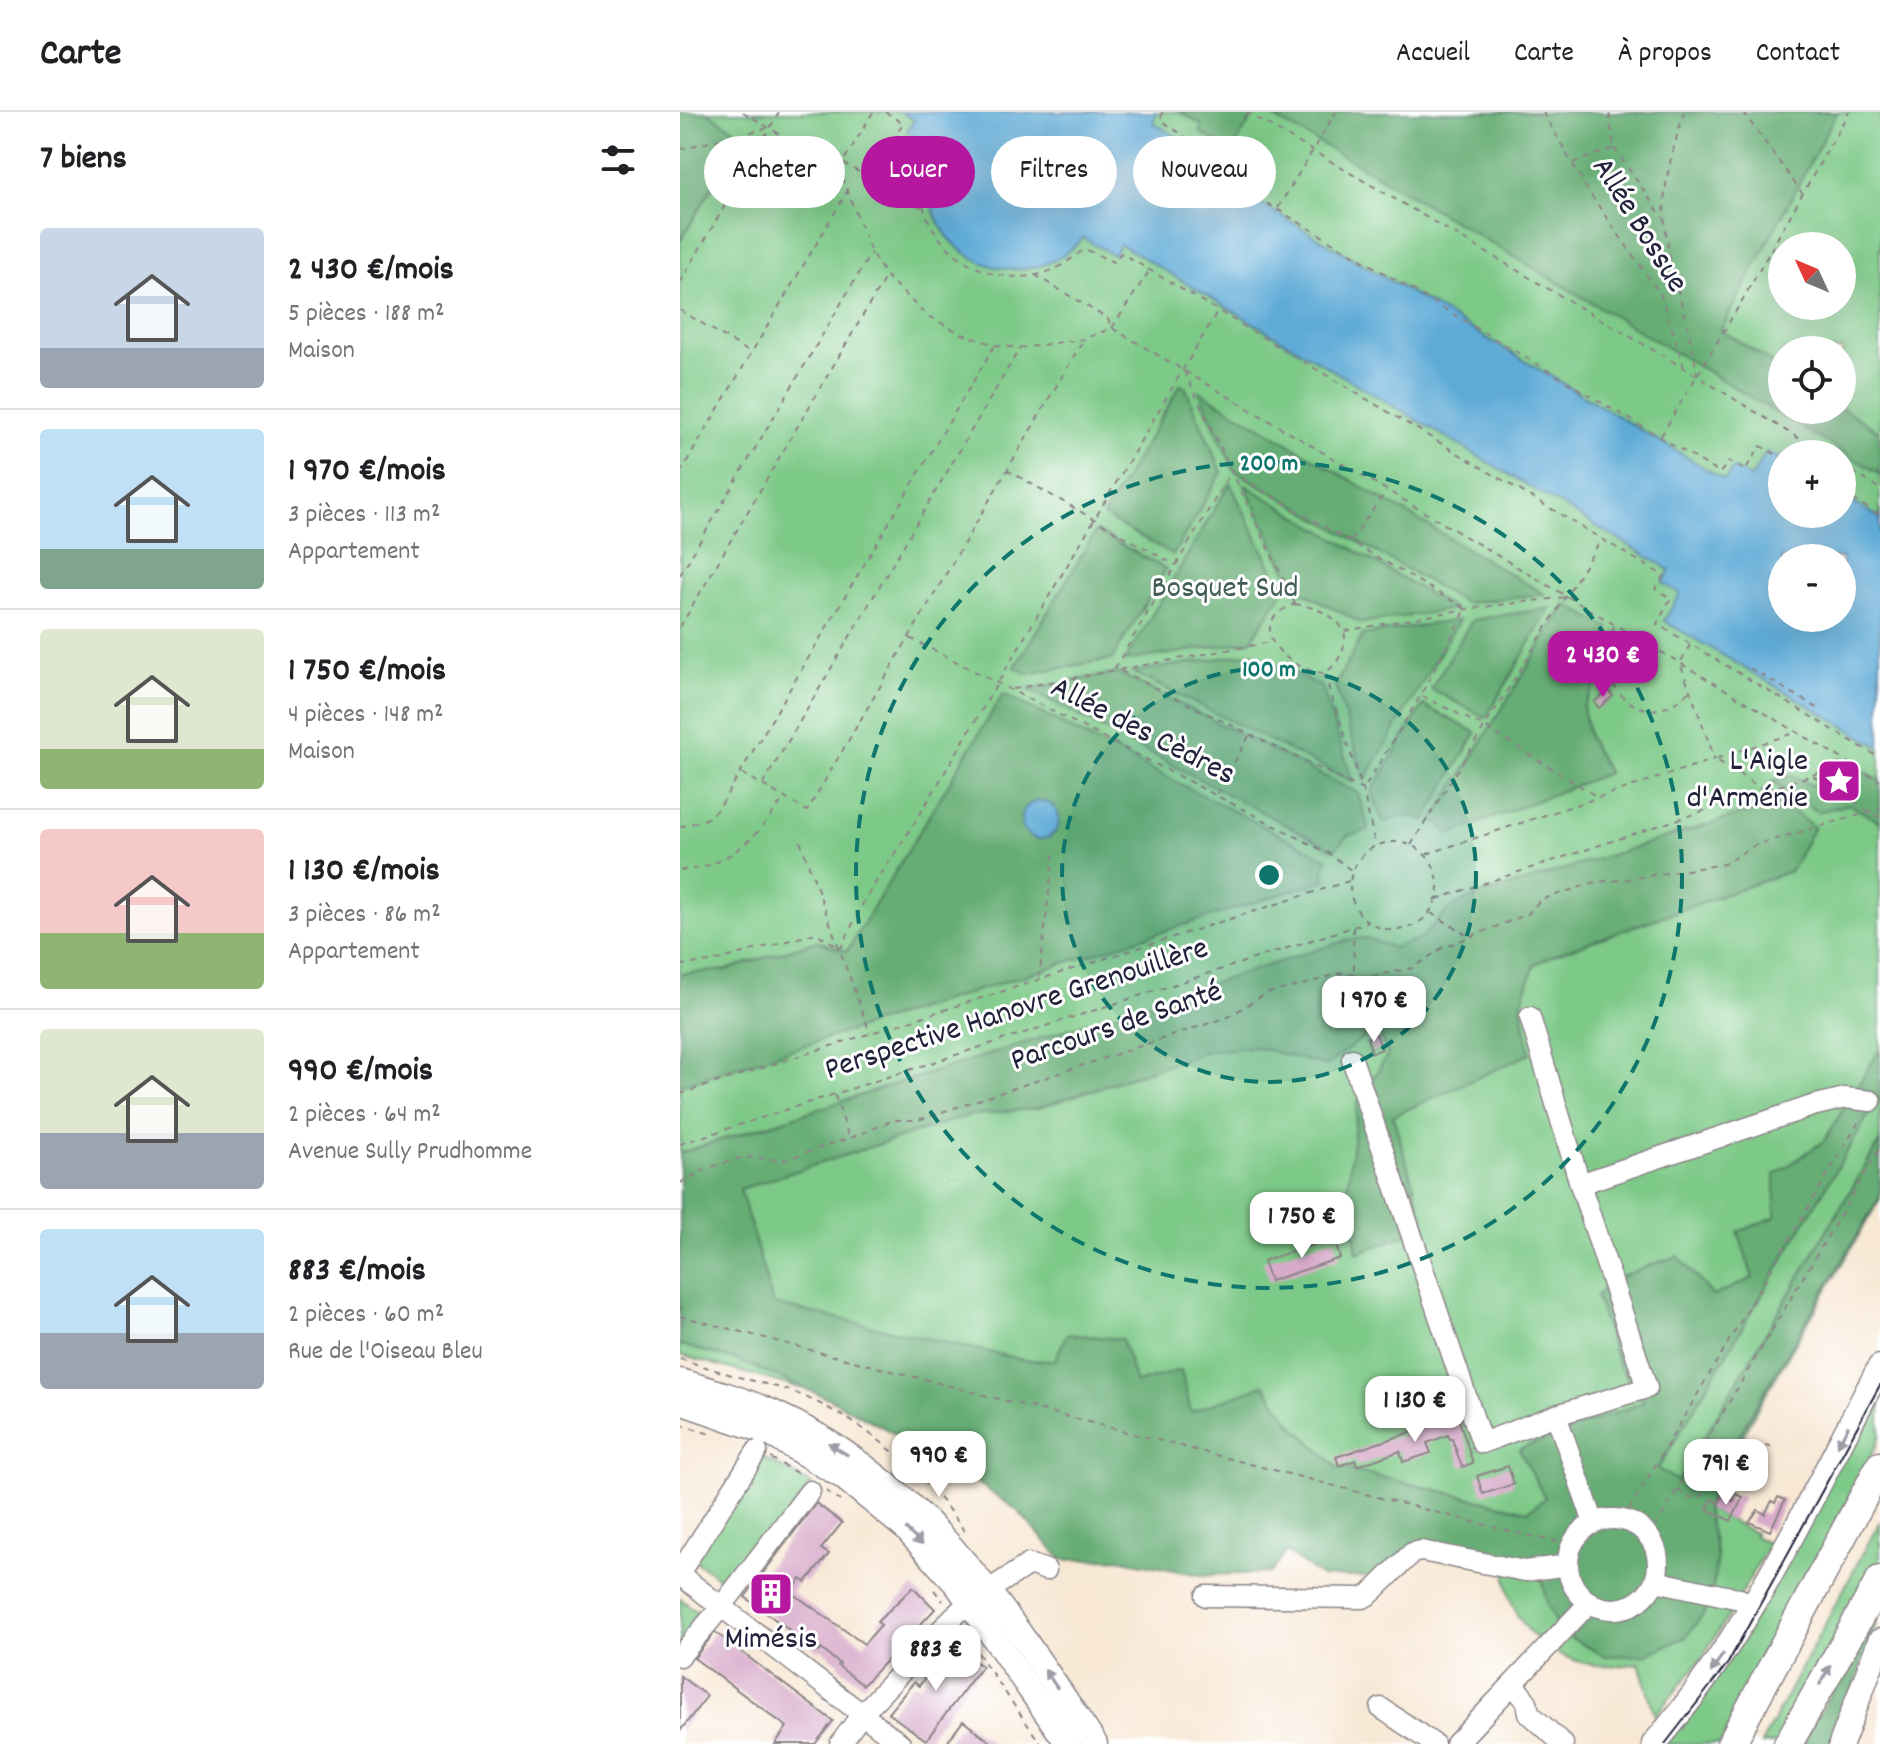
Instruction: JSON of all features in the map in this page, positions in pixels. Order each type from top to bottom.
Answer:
[{"type":"highway","points":[[1731,1744],[1880,1466]]},
{"type":"highway","points":[[1750,1744],[1880,1503]]},
{"type":"highway","points":[[1788,1744],[1880,1580]]},
{"type":"main road","points":[[1654,1744],[1714,1669],[1753,1606],[1880,1367]]},
{"type":"main road","points":[[680,1381],[773,1412],[842,1451],[914,1508],[957,1551],[971,1603],[1068,1744]]},
{"type":"main road","points":[[680,1402],[767,1432],[843,1477],[905,1528],[939,1562],[1095,1744]]},
{"type":"main road","points":[[1841,1744],[1872,1682],[1880,1641]]},
{"type":"street","points":[[1352,1059],[1482,1443],[1556,1415],[1647,1388],[1580,1184],[1530,1017]]},
{"type":"street","points":[[1580,1184],[1812,1106],[1845,1098],[1871,1101]]},
{"type":"street","points":[[1556,1415],[1594,1523]]},
{"type":"street","points":[[757,1451],[680,1573],[901,1744]]},
{"type":"street","points":[[680,1656],[722,1606],[812,1486]]},
{"type":"street","points":[[1623,1520],[1642,1529],[1649,1537],[1658,1558],[1655,1581],[1646,1594],[1634,1603],[1619,1608],[1604,1608],[1581,1595],[1570,1562],[1585,1529],[1594,1523],[1623,1520]]},
{"type":"street","points":[[1206,1596],[1363,1598],[1412,1553],[1421,1551],[1525,1571],[1570,1562]]},
{"type":"street","points":[[840,1744],[862,1714],[971,1603],[1029,1564],[1046,1570]]},
{"type":"street","points":[[1655,1581],[1740,1599],[1753,1606]]},
{"type":"street","points":[[1456,1744],[1590,1602]]},
{"type":"street","points":[[1513,1684],[1527,1702],[1529,1713],[1563,1744]]},
{"type":"street","points":[[1381,1708],[1434,1744]]},
{"type":"path","points":[[743,112],[782,136]]},
{"type":"path","points":[[680,283],[779,112]]},
{"type":"path","points":[[845,160],[873,112]]},
{"type":"path","points":[[885,112],[903,123],[896,135],[922,151],[921,195],[925,209],[934,233],[961,261],[998,274],[1034,274],[1058,267],[1085,249],[1113,262],[1121,253],[1664,576],[1655,589],[1671,598],[1657,624],[1880,758]]},
{"type":"path","points":[[1162,112],[1161,120],[1188,139],[1181,152],[1720,473],[1729,461],[1745,470],[1761,446],[1768,450]]},
{"type":"path","points":[[1246,112],[1684,368],[1801,440]]},
{"type":"path","points":[[1277,209],[1336,112]]},
{"type":"path","name":"Allée Bossue","points":[[1543,112],[1588,191],[1661,295],[1684,368]]},
{"type":"path","points":[[1609,112],[1614,148],[1664,219]]},
{"type":"path","points":[[1684,112],[1674,145],[1664,219],[1697,377]]},
{"type":"path","points":[[1743,112],[1803,194]]},
{"type":"path","points":[[1660,437],[1849,112]]},
{"type":"path","points":[[680,149],[769,128]]},
{"type":"path","points":[[1572,163],[1614,148]]},
{"type":"path","points":[[845,164],[925,209]]},
{"type":"path","points":[[845,184],[871,252],[886,276],[926,315],[962,334],[995,345],[1020,348],[1084,339],[1112,328],[1149,270]]},
{"type":"path","points":[[680,473],[848,191]]},
{"type":"path","points":[[680,575],[871,252]]},
{"type":"path","points":[[1034,274],[1108,319],[1112,328],[1880,781]]},
{"type":"path","points":[[680,627],[886,276]]},
{"type":"path","points":[[680,310],[752,354]]},
{"type":"path","points":[[841,948],[865,899],[919,816],[1218,311]]},
{"type":"path","points":[[742,773],[807,811],[1084,339]]},
{"type":"path","points":[[680,827],[706,819],[719,808],[742,773],[995,345]]},
{"type":"path","points":[[762,785],[1020,348]]},
{"type":"path","points":[[1184,370],[1295,604]]},
{"type":"path","points":[[1007,470],[1176,565]]},
{"type":"path","points":[[1231,472],[1466,609]]},
{"type":"path","points":[[1115,668],[1231,472]]},
{"type":"path","points":[[1856,474],[1880,489]]},
{"type":"path","points":[[1350,543],[1387,490]]},
{"type":"path","points":[[1856,501],[1880,515]]},
{"type":"path","points":[[1411,845],[1602,539]]},
{"type":"path","points":[[1345,631],[1466,609],[1568,597]]},
{"type":"path","points":[[1295,604],[1307,605],[1330,616],[1345,631],[1346,643],[1341,657],[1323,673],[1294,664],[1283,656],[1271,642],[1270,631],[1281,611],[1295,604]]},
{"type":"path","points":[[1363,790],[1421,695],[1466,609]]},
{"type":"path","points":[[1615,624],[1606,657],[1611,683],[1625,700],[1646,709],[1659,710],[1672,705],[1691,690]]},
{"type":"path","name":"Allée des Cèdres","points":[[909,637],[1330,854],[1352,871]]},
{"type":"path","points":[[1010,690],[1115,668],[1271,642]]},
{"type":"path","points":[[1680,663],[1690,645]]},
{"type":"path","points":[[1680,663],[1715,759],[1765,791]]},
{"type":"path","points":[[1115,668],[1363,790]]},
{"type":"path","points":[[1750,668],[1819,709]]},
{"type":"path","points":[[1323,673],[1363,790],[1376,845]]},
{"type":"path","points":[[1421,695],[1485,727],[1598,797]]},
{"type":"path","points":[[1427,854],[1796,732]]},
{"type":"path","points":[[1216,795],[1250,734]]},
{"type":"path","points":[[1437,899],[1765,791],[1846,761]]},
{"type":"path","points":[[1812,775],[1880,818]]},
{"type":"path","points":[[680,870],[716,861],[744,847],[767,824],[784,798]]},
{"type":"path","name":"Parcours de Santé","points":[[680,1183],[708,1168],[743,1157],[784,1160],[849,1139],[894,1120],[918,1120],[1228,1017],[1267,993],[1343,972],[1367,977],[1413,968],[1442,948],[1528,914],[1540,900],[1596,882],[1724,864],[1755,845],[1880,809]]},
{"type":"path","points":[[800,841],[870,1034]]},
{"type":"path","points":[[1387,842],[1411,845],[1427,854],[1437,874],[1437,899],[1425,919],[1408,928],[1391,931],[1368,922],[1353,902],[1349,881],[1360,858],[1376,845],[1387,842]]},
{"type":"path","points":[[1039,980],[1054,849]]},
{"type":"path","name":"Perspective Hanovre Grenouillère","points":[[680,1094],[1349,881]]},
{"type":"path","points":[[1430,912],[1469,936]]},
{"type":"path","name":"Perspective Hanovre Grenouillère","points":[[680,1144],[1368,922]]},
{"type":"path","points":[[1353,925],[1354,974]]},
{"type":"path","points":[[680,965],[711,962],[816,933],[841,948]]},
{"type":"path","points":[[835,1094],[849,1139]]},
{"type":"path","points":[[1623,1520],[1871,1101]]},
{"type":"path","points":[[1649,1537],[1880,1148]]},
{"type":"path","points":[[680,1316],[1512,1532],[1570,1562]]},
{"type":"path","points":[[680,1424],[724,1438]]},
{"type":"path","points":[[1677,1489],[1688,1498],[1702,1496],[1736,1442],[1771,1446]]},
{"type":"path","points":[[757,1451],[844,1504]]},
{"type":"path","points":[[932,1587],[971,1603],[980,1655],[1041,1744]]},
{"type":"green space","points":[[680,112],[1880,112],[1880,1199],[1749,1423],[1707,1508],[1755,1533],[1754,1536],[1769,1544],[1699,1662],[1655,1716],[1639,1663],[1615,1666],[1591,1664],[1549,1648],[1532,1634],[1518,1616],[1509,1595],[1505,1570],[883,1411],[680,1355]]},
{"type":"green space","points":[[680,112],[707,112],[743,135],[704,136],[704,201],[680,242]]},
{"type":"green space","points":[[1179,112],[1256,112],[1241,136],[1206,136],[1201,133],[1201,124]]},
{"type":"green space","points":[[1264,112],[1837,112],[1773,232],[1768,232],[1768,242],[1721,330],[1768,360],[1768,407],[1375,174]]},
{"type":"green space","points":[[1181,384],[1222,472],[1173,555],[1103,516]]},
{"type":"green space","points":[[1199,391],[1544,594],[1465,603],[1234,470]]},
{"type":"green space","points":[[1856,417],[1880,432],[1880,474],[1856,460],[1856,440],[1823,440],[1796,424],[1856,424]]},
{"type":"green space","name":"Bosquet Sud","points":[[1230,483],[1283,591],[1251,641],[1125,661]]},
{"type":"green space","name":"Bosquet Sud","points":[[1245,485],[1454,609],[1361,623],[1295,588]]},
{"type":"green space","points":[[1096,531],[1166,569],[1112,659],[1027,674],[1015,667]]},
{"type":"green space","points":[[1566,604],[1609,628],[1601,655],[1601,676],[1583,707],[1589,738],[1608,773],[1448,835],[1443,827],[1433,821]]},
{"type":"green space","points":[[1550,608],[1486,718],[1431,689],[1472,620]]},
{"type":"green space","name":"Bosquet Sud","points":[[1459,620],[1365,780],[1335,685],[1363,635]]},
{"type":"green space","name":"Bosquet Sud","points":[[1253,653],[1322,687],[1353,782],[1132,672]]},
{"type":"green space","points":[[1118,673],[1358,793],[1369,830],[1347,836],[1334,850],[1028,689]]},
{"type":"green space","points":[[1003,694],[1328,859],[1325,880],[680,1085],[680,974],[726,970],[817,941],[847,951]]},
{"type":"green space","points":[[1423,705],[1476,733],[1425,820],[1406,816],[1383,822],[1372,791]]},
{"type":"green space","points":[[1863,771],[1880,781],[1880,822],[1849,804],[1818,812],[1771,781],[1790,775],[1828,789],[1844,785]]},
{"type":"green space","points":[[1780,802],[1814,827],[1791,871],[1535,964],[1521,1004],[1530,1054],[1393,1116],[1426,1228],[1357,1253],[1347,1189],[1358,1101],[1388,1055],[1377,1027],[1326,1066],[1256,1047],[1207,1051],[1038,1108],[967,1116],[740,1189],[773,1304],[1024,1360],[1054,1361],[1067,1334],[1122,1339],[1136,1383],[1181,1370],[1191,1412],[1264,1385],[1291,1423],[1337,1467],[1528,1511],[1545,1498],[1519,1449],[1644,1402],[1618,1365],[1596,1296],[1624,1276],[1678,1256],[1713,1296],[1753,1278],[1738,1232],[1775,1217],[1775,1175],[1824,1141],[1880,1049],[1880,1096],[1658,1469],[1678,1481],[1880,1141],[1880,1197],[1747,1421],[1706,1508],[1717,1556],[1711,1604],[1686,1637],[1645,1655],[1605,1656],[1563,1634],[1547,1604],[1539,1567],[1416,1543],[1376,1577],[1322,1577],[1286,1552],[1271,1573],[1200,1575],[1118,1559],[1062,1560],[1017,1510],[944,1460],[830,1399],[740,1361],[680,1345],[680,1153],[1347,940],[1367,938],[1394,948],[1421,938],[1448,910],[1466,900]]},
{"type":"green space","points":[[1880,1375],[1880,1435],[1876,1446],[1720,1744],[1660,1744]]},
{"type":"green space","points":[[762,1457],[812,1484],[733,1588],[694,1560]]},
{"type":"green space","points":[[1880,1521],[1880,1567],[1781,1744],[1761,1744]]},
{"type":"green space","points":[[680,1598],[706,1619],[680,1649]]},
{"type":"green space","points":[[1880,1611],[1835,1744],[1801,1744]]},
{"type":"water","points":[[901,112],[1156,112],[1153,123],[1176,136],[1133,136],[1133,208],[1268,208],[1725,480],[1733,468],[1751,478],[1767,451],[1768,528],[1856,528],[1856,504],[1880,518],[1880,747],[1664,621],[1680,594],[1663,583],[1670,570],[1120,244],[1113,255],[1083,238],[1056,259],[1026,269],[997,267],[971,257],[949,238],[933,208],[975,208],[975,136],[914,136],[907,132],[914,120]]},
{"type":"water","points":[[1040,801],[1054,806],[1059,820],[1054,834],[1040,839],[1026,834],[1021,820],[1026,806]]},
{"type":"building","points":[[1608,691],[1613,696],[1599,708],[1594,702]]},
{"type":"building","points":[[1376,1034],[1382,1049],[1372,1053],[1367,1038]]},
{"type":"building","points":[[1334,1238],[1340,1258],[1270,1281],[1263,1261]]},
{"type":"building","points":[[1448,1404],[1451,1413],[1456,1411],[1473,1463],[1462,1467],[1448,1435],[1427,1443],[1431,1453],[1403,1462],[1400,1451],[1357,1466],[1355,1460],[1339,1466],[1336,1457],[1445,1421]]},
{"type":"building","points":[[1508,1466],[1514,1484],[1483,1494],[1477,1476]]},
{"type":"building","points":[[1736,1494],[1743,1497],[1731,1521],[1707,1509],[1712,1499],[1718,1503],[1722,1495],[1733,1501]]},
{"type":"building","points":[[1778,1497],[1785,1500],[1770,1531],[1749,1522],[1758,1510],[1765,1514]]},
{"type":"building","name":"Mimésis","points":[[816,1503],[842,1523],[821,1549],[829,1554],[806,1582],[801,1579],[791,1592],[864,1644],[881,1625],[877,1622],[913,1587],[935,1609],[863,1685],[821,1649],[819,1652],[745,1597]]},
{"type":"building","points":[[715,1632],[833,1721],[815,1744],[775,1744],[787,1727],[694,1658]]},
{"type":"building","points":[[950,1644],[982,1666],[926,1740],[888,1713],[914,1682],[919,1686]]},
{"type":"building","points":[[680,1676],[707,1696],[680,1731]]},
{"type":"building","points":[[963,1721],[993,1744],[946,1744]]},
{"type":"tram line","points":[[1665,1744],[1728,1663],[1880,1385]]},
{"type":"place","name":"L'Aigle d'Arménie","points":[[1839,781]]},
{"type":"place","name":"Mimésis","points":[[771,1594]]}]
